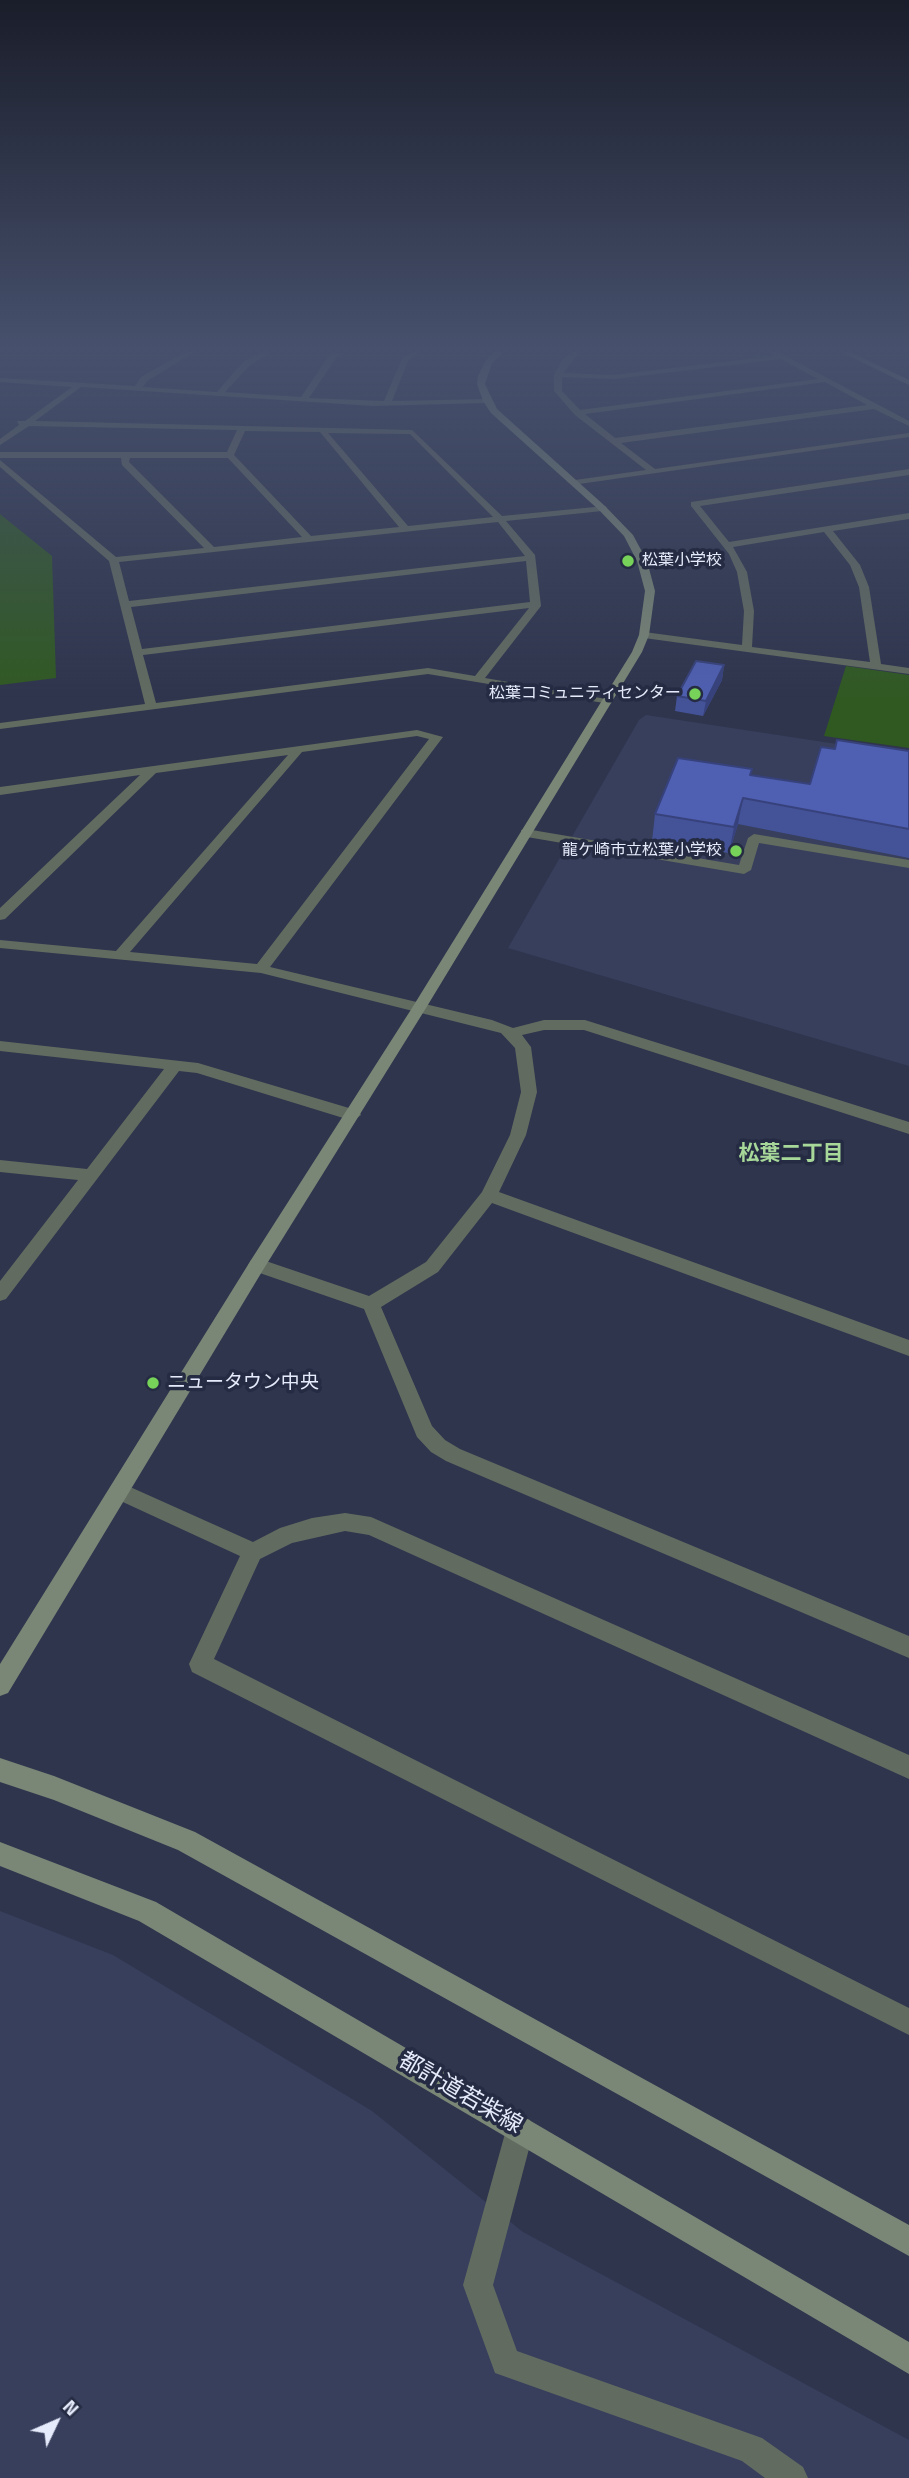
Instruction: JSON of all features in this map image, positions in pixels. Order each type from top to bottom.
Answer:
[{"type":"street","points":[[5,468],[114,560],[151,707]]},
{"type":"street","points":[[130,468],[211,550]]},
{"type":"street","points":[[242,468],[309,539]]},
{"type":"street","points":[[354,468],[406,529]]},
{"type":"street","points":[[448,468],[500,519],[530,558],[536,604],[478,680]]},
{"type":"street","points":[[0,1685],[637,652],[644,635],[649,606],[648,576],[628,534],[558,468]]},
{"type":"street","points":[[648,468],[652,471]]},
{"type":"street","points":[[575,483],[676,468]]},
{"type":"street","points":[[747,648],[747,598],[742,572],[727,545],[694,505],[909,472]]},
{"type":"street","points":[[114,560],[602,508]]},
{"type":"street","points":[[727,545],[909,516]]},
{"type":"street","points":[[826,529],[837,539],[855,565],[864,587],[870,611],[876,667]]},
{"type":"street","points":[[125,605],[530,558]]},
{"type":"street","points":[[137,653],[536,604]]},
{"type":"street","points":[[644,635],[909,671]]},
{"type":"street","points":[[0,726],[428,671],[606,702]]},
{"type":"street","points":[[0,790],[416,733],[438,737],[261,969]]},
{"type":"street","points":[[119,956],[299,750]]},
{"type":"street","points":[[0,916],[152,770]]},
{"type":"street","points":[[526,833],[744,870],[754,838],[909,864]]},
{"type":"street","points":[[0,944],[261,969],[492,1025],[511,1034],[523,1048],[529,1092],[518,1135],[489,1195],[432,1267],[371,1304]]},
{"type":"street","points":[[511,1034],[544,1025],[585,1026],[909,1128]]},
{"type":"street","points":[[0,1046],[198,1069],[353,1115]]},
{"type":"street","points":[[0,1294],[175,1066]]},
{"type":"street","points":[[0,1166],[91,1175]]},
{"type":"street","points":[[489,1195],[909,1348]]},
{"type":"street","points":[[257,1265],[371,1304],[424,1431],[445,1451],[909,1647]]},
{"type":"street","points":[[119,1490],[253,1552]]},
{"type":"street","points":[[909,1767],[371,1526],[345,1522],[312,1527],[287,1535],[253,1552],[200,1664],[909,2022]]},
{"type":"street","points":[[0,1770],[54,1788],[186,1841],[909,2241]]},
{"type":"street","name":"都計道若柴線","points":[[0,1854],[147,1911],[909,2358]]},
{"type":"street","points":[[520,2130],[478,2285],[506,2362],[751,2449],[792,2478]]},
{"type":"shaded area","name":"龍ケ崎市立松葉小学校","points":[[646,715],[909,755],[909,1066],[508,948],[639,720]]},
{"type":"shaded area","points":[[0,1911],[113,1955],[372,2111],[523,2232],[909,2440],[909,2478],[0,2478]]},
{"type":"green space","points":[[0,514],[52,556],[56,678],[0,685]]},
{"type":"green space","points":[[846,666],[909,675],[909,748],[824,736]]},
{"type":"building","points":[[696,661],[724,665],[706,701],[677,696]]},
{"type":"building","points":[[837,740],[909,751],[909,829],[743,798],[734,827],[655,814],[678,758],[752,769],[750,775],[810,784],[821,747],[835,749]]},
{"type":"place","name":"松葉小学校","points":[[628,561]]},
{"type":"place","name":"松葉コミュニティセンター","points":[[695,694]]},
{"type":"place","name":"龍ケ崎市立松葉小学校","points":[[736,851]]},
{"type":"place","name":"ニュータウン中央","points":[[153,1383]]},
{"type":"district","name":"松葉二丁目","points":[[791,1155]]}]
